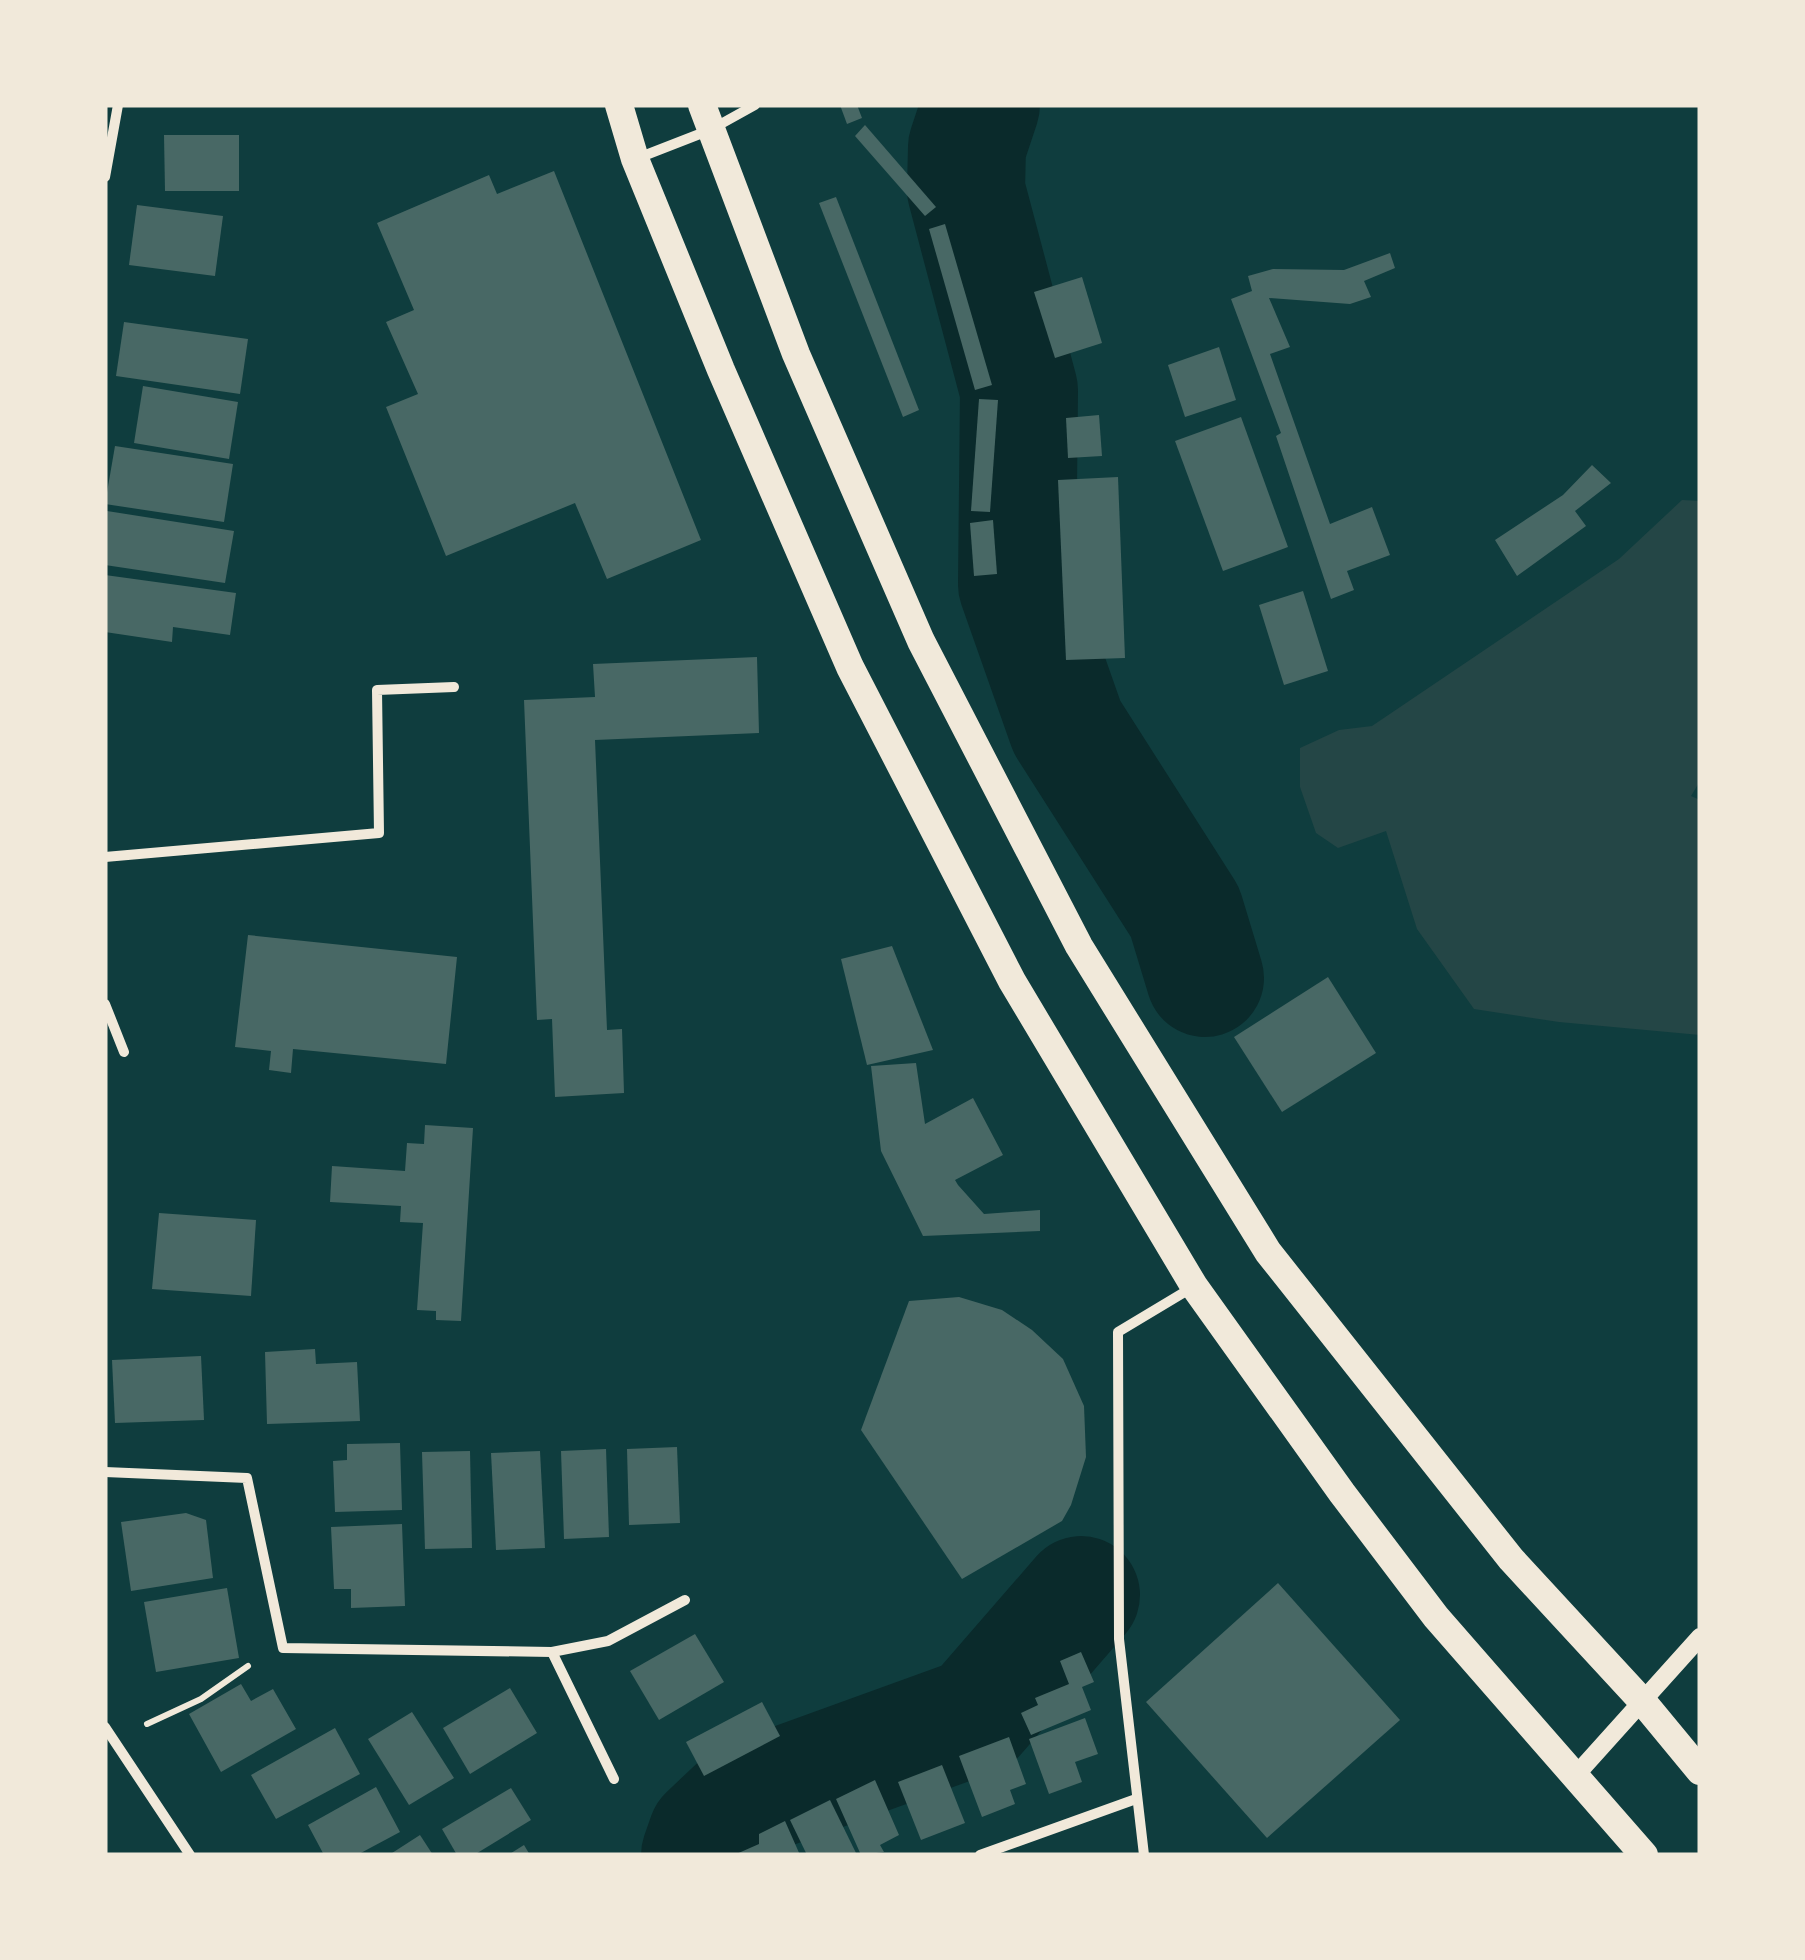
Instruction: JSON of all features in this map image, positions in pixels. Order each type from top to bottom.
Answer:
[{"type":"highway","points":[[619,105],[636,159],[721,370],[850,667],[1012,981],[1194,1286],[1342,1493],[1436,1617],[1644,1855]]},
{"type":"highway","points":[[706,117],[796,354],[921,641],[1079,946],[1268,1252],[1511,1559],[1643,1702],[1700,1771]]},
{"type":"street","points":[[105,177],[118,105]]},
{"type":"street","points":[[636,159],[706,117],[755,105]]},
{"type":"street","points":[[105,857],[379,833],[376,690],[454,687]]},
{"type":"street","points":[[105,1004],[124,1052]]},
{"type":"street","points":[[1144,1855],[1119,1639],[1118,1332],[1194,1286]]},
{"type":"street","points":[[105,1472],[247,1478],[282,1648],[552,1652],[608,1641],[685,1600]]},
{"type":"street","points":[[1575,1776],[1700,1637]]},
{"type":"street","points":[[552,1652],[614,1779]]},
{"type":"street","points":[[105,1727],[190,1855]]},
{"type":"street","points":[[980,1855],[1136,1799]]},
{"type":"path","points":[[114,1740],[200,1699],[282,1648]]},
{"type":"shaded area","points":[[1682,500],[1700,501],[1700,781],[1691,796],[1700,800],[1700,1035],[1559,1022],[1474,1009],[1417,929],[1386,831],[1338,848],[1316,833],[1300,787],[1300,748],[1339,730],[1372,726],[1619,559]]},
{"type":"building","points":[[840,105],[857,105],[862,118],[847,124]]},
{"type":"building","points":[[865,125],[936,207],[925,216],[855,136]]},
{"type":"building","points":[[164,135],[239,135],[239,191],[165,191]]},
{"type":"building","points":[[554,171],[701,540],[607,579],[575,503],[446,556],[386,407],[418,394],[386,322],[414,310],[377,223],[489,175],[497,194]]},
{"type":"building","points":[[836,197],[919,410],[903,417],[819,203]]},
{"type":"building","points":[[137,205],[223,216],[215,276],[129,265]]},
{"type":"building","points":[[945,224],[992,385],[975,390],[929,229]]},
{"type":"building","points":[[1390,253],[1395,268],[1364,281],[1371,297],[1350,304],[1269,298],[1290,347],[1270,354],[1330,524],[1372,507],[1390,555],[1347,571],[1354,590],[1331,599],[1276,436],[1281,433],[1231,299],[1252,291],[1248,276],[1273,269],[1344,270]]},
{"type":"building","points":[[1082,277],[1102,343],[1055,358],[1034,292]]},
{"type":"building","points":[[124,322],[248,339],[240,394],[116,376]]},
{"type":"building","points":[[1219,347],[1236,400],[1185,417],[1168,365]]},
{"type":"building","points":[[143,386],[238,402],[229,459],[134,443]]},
{"type":"building","points":[[979,399],[998,400],[990,512],[971,511]]},
{"type":"building","points":[[1099,415],[1102,456],[1068,458],[1066,418]]},
{"type":"building","points":[[1241,417],[1288,547],[1223,571],[1175,441]]},
{"type":"building","points":[[115,446],[233,464],[224,522],[105,504]]},
{"type":"building","points":[[1592,465],[1611,483],[1575,511],[1586,526],[1517,576],[1495,540],[1563,495]]},
{"type":"building","points":[[1118,477],[1125,658],[1066,660],[1058,480]]},
{"type":"building","points":[[107,511],[234,531],[225,583],[105,565]]},
{"type":"building","points":[[993,520],[997,574],[974,576],[970,523]]},
{"type":"building","points":[[105,575],[236,593],[230,635],[173,627],[172,642],[105,632]]},
{"type":"building","points":[[1303,591],[1328,671],[1284,685],[1259,605]]},
{"type":"building","points":[[757,657],[759,733],[595,740],[607,1030],[622,1029],[624,1093],[555,1097],[552,1019],[537,1020],[524,700],[595,697],[593,664]]},
{"type":"building","points":[[248,935],[457,957],[446,1064],[293,1049],[291,1073],[269,1070],[271,1051],[235,1047]]},
{"type":"building","points":[[892,946],[933,1050],[867,1065],[841,959]]},
{"type":"building","points":[[1328,977],[1376,1053],[1282,1112],[1234,1037]]},
{"type":"building","points":[[916,1063],[925,1124],[973,1098],[1003,1155],[955,1180],[958,1185],[984,1214],[1040,1210],[1040,1231],[923,1236],[881,1151],[871,1066]]},
{"type":"building","points":[[425,1125],[473,1128],[461,1321],[436,1320],[436,1311],[417,1310],[423,1223],[400,1222],[401,1206],[330,1202],[332,1166],[405,1171],[407,1143],[424,1144]]},
{"type":"building","points":[[159,1213],[256,1220],[251,1296],[152,1289]]},
{"type":"building","points":[[959,1297],[1002,1310],[1032,1330],[1063,1359],[1084,1406],[1086,1457],[1062,1521],[962,1579],[861,1430],[909,1301]]},
{"type":"building","points":[[315,1349],[316,1364],[357,1362],[360,1421],[267,1424],[265,1352]]},
{"type":"building","points":[[201,1356],[204,1420],[115,1423],[112,1360]]},
{"type":"building","points":[[400,1443],[402,1510],[335,1512],[333,1461],[347,1460],[347,1444]]},
{"type":"building","points":[[677,1447],[680,1523],[629,1525],[627,1449]]},
{"type":"building","points":[[606,1449],[609,1537],[564,1539],[561,1451]]},
{"type":"building","points":[[470,1451],[472,1548],[425,1549],[422,1452]]},
{"type":"building","points":[[540,1451],[545,1548],[496,1550],[491,1453]]},
{"type":"building","points":[[186,1513],[206,1520],[213,1578],[131,1591],[121,1522]]},
{"type":"building","points":[[402,1524],[405,1606],[351,1608],[351,1589],[334,1589],[331,1527]]},
{"type":"building","points":[[1278,1583],[1400,1720],[1267,1838],[1146,1702]]},
{"type":"building","points":[[227,1588],[239,1658],[156,1672],[144,1602]]},
{"type":"building","points":[[695,1634],[724,1682],[659,1720],[630,1671]]},
{"type":"building","points":[[1081,1652],[1094,1682],[1082,1687],[1091,1710],[1031,1735],[1021,1713],[1038,1705],[1035,1698],[1069,1684],[1060,1661]]},
{"type":"building","points":[[241,1684],[251,1701],[273,1689],[296,1729],[221,1772],[189,1714]]},
{"type":"building","points":[[510,1688],[537,1733],[470,1774],[443,1728]]},
{"type":"building","points":[[762,1702],[780,1736],[704,1776],[686,1742]]},
{"type":"building","points":[[412,1712],[454,1778],[409,1805],[368,1739]]},
{"type":"building","points":[[1085,1718],[1098,1754],[1075,1762],[1082,1782],[1049,1794],[1029,1739]]},
{"type":"building","points":[[335,1728],[360,1774],[276,1819],[251,1775]]},
{"type":"building","points":[[1009,1737],[1026,1784],[1010,1790],[1015,1804],[982,1817],[959,1756]]},
{"type":"building","points":[[942,1765],[965,1823],[921,1840],[898,1782]]},
{"type":"building","points":[[875,1780],[899,1835],[880,1845],[884,1852],[861,1855],[836,1799]]},
{"type":"building","points":[[376,1787],[400,1832],[357,1855],[324,1855],[308,1825]]},
{"type":"building","points":[[511,1788],[531,1820],[474,1855],[457,1855],[442,1829]]},
{"type":"building","points":[[830,1800],[857,1855],[807,1855],[790,1820]]},
{"type":"building","points":[[785,1821],[800,1855],[734,1855],[759,1844],[759,1834]]},
{"type":"building","points":[[420,1835],[433,1855],[389,1855]]},
{"type":"building","points":[[524,1845],[530,1855],[508,1855]]},
{"type":"waterway","points":[[981,105],[967,147],[966,190],[1019,390],[1017,585],[1067,727],[1185,912],[1205,978]]},
{"type":"waterway","points":[[700,1855],[707,1835],[744,1800],[976,1716],[1081,1595]]}]
